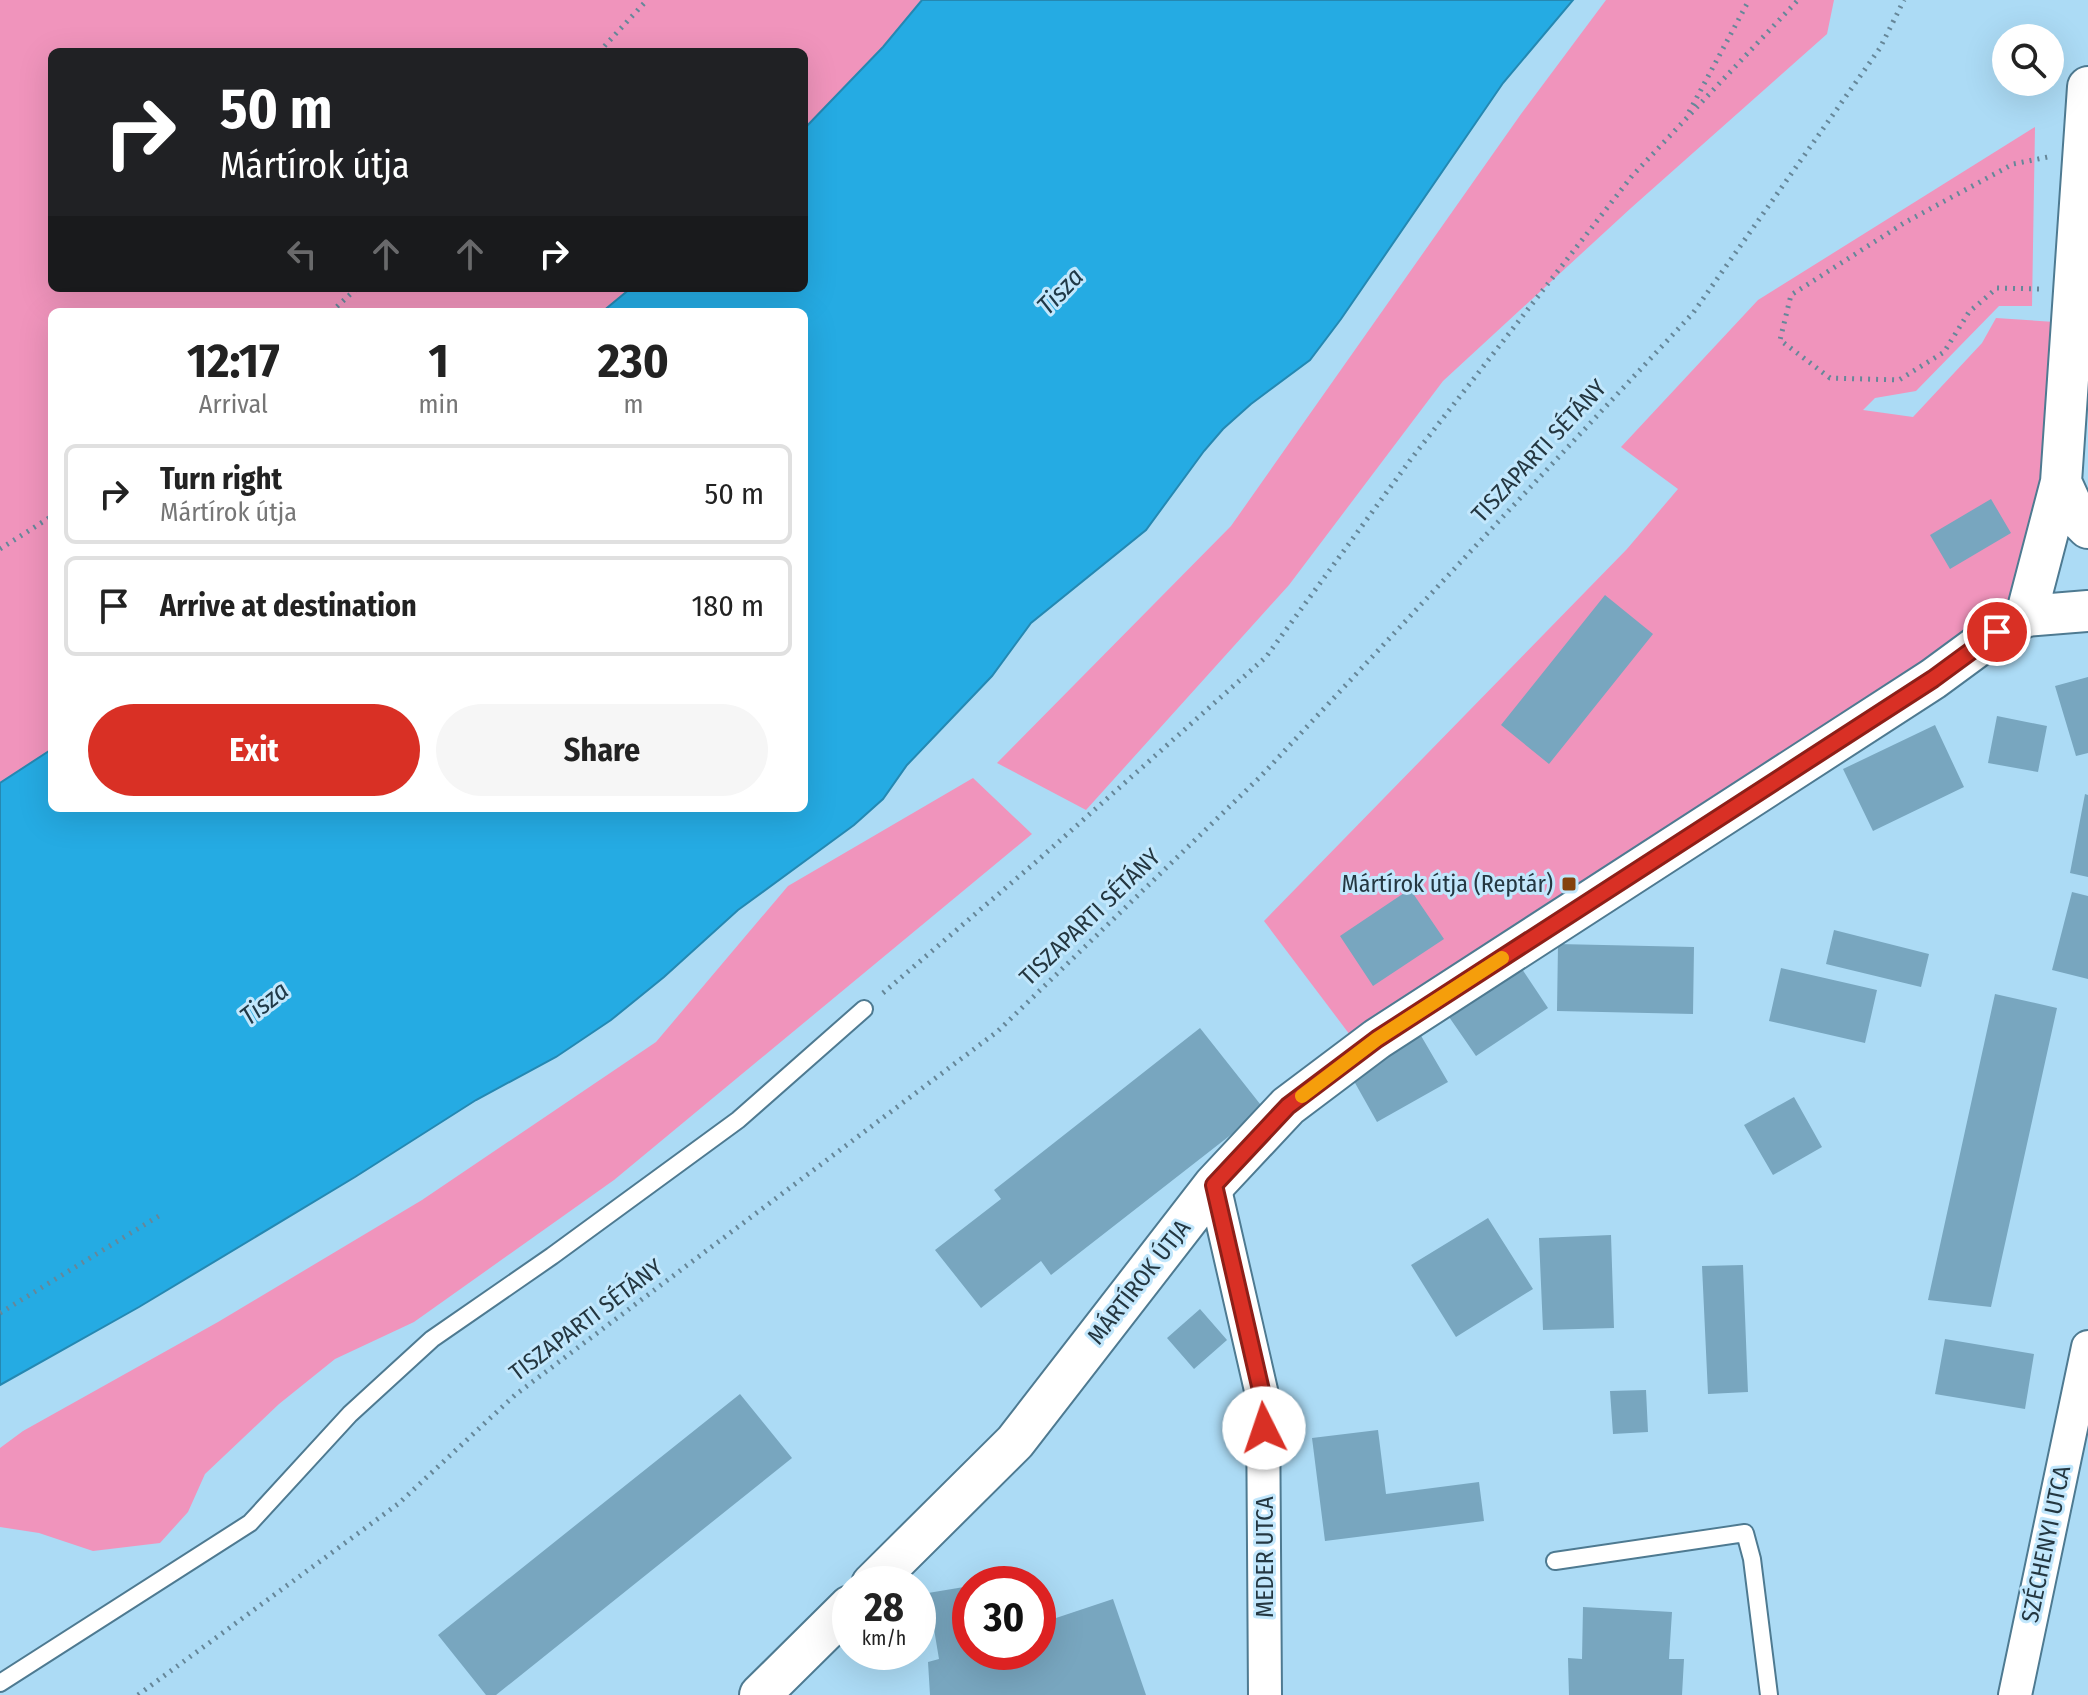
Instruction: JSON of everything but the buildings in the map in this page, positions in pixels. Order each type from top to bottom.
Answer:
[{"type":"street","points":[[2088,87],[2061,482],[2026,616],[2088,611]]},
{"type":"street","points":[[2061,482],[2077,517],[2088,528]]},
{"type":"street","name":"MÁRTÍROK ÚTJA","points":[[890,1566],[1015,1442],[1214,1185],[1288,1106],[1377,1039],[1933,679],[1997,632],[2026,616]]},
{"type":"street","name":"MEDER UTCA","points":[[1214,1185],[1263,1399],[1265,1695]]},
{"type":"street","name":"SZÉCHENYI UTCA","points":[[2015,1695],[2088,1347]]},
{"type":"street","points":[[760,1695],[832,1624]]},
{"type":"lane","points":[[0,1683],[250,1523],[350,1414],[432,1339],[738,1120],[864,1009]]},
{"type":"lane","points":[[1555,1561],[1745,1533],[1752,1559],[1769,1695]]},
{"type":"path","points":[[603,48],[647,0]]},
{"type":"path","points":[[1685,119],[1749,0]]},
{"type":"path","points":[[864,1009],[1037,861],[1266,657],[1402,471],[1632,176],[1798,0]]},
{"type":"path","name":"TISZAPARTI SÉTÁNY","points":[[138,1695],[398,1504],[515,1395],[998,1031],[1261,776],[1693,313],[1880,48],[1904,0]]},
{"type":"path","points":[[2073,289],[1997,288],[1969,312],[1944,352],[1899,380],[1830,378],[1780,340],[1791,295],[1904,223],[2013,164],[2084,151]]},
{"type":"path","points":[[335,308],[353,292]]},
{"type":"path","points":[[0,549],[48,519]]},
{"type":"path","points":[[0,1313],[162,1214]]},
{"type":"shaded area","points":[[0,0],[922,0],[883,47],[808,125],[808,48],[48,48],[48,292],[626,292],[607,308],[48,308],[48,752],[0,783]]},
{"type":"shaded area","points":[[1606,0],[1834,0],[1827,34],[1443,381],[1289,585],[1086,810],[997,763],[1231,526],[1521,114]]},
{"type":"shaded area","points":[[2035,127],[2032,306],[1999,306],[1916,391],[1875,398],[1863,410],[1913,417],[1982,343],[1996,318],[2070,323],[2026,616],[1350,1035],[1264,921],[1627,549],[1678,489],[1621,447],[1758,300]]},
{"type":"shaded area","points":[[973,778],[1032,834],[614,1180],[414,1322],[335,1359],[279,1404],[205,1474],[188,1512],[160,1543],[93,1551],[39,1533],[0,1527],[0,1448],[23,1431],[218,1322],[422,1200],[656,1042],[788,886]]},
{"type":"water","name":"Tisza","points":[[922,0],[1573,0],[1503,83],[1310,360],[1223,429],[1146,530],[1031,623],[992,676],[907,765],[883,799],[854,825],[738,910],[611,1020],[556,1057],[476,1100],[139,1307],[0,1385],[0,783],[48,752],[48,812],[808,812],[808,308],[607,308],[626,292],[808,292],[808,125],[883,47]]},
{"type":"slow traffic","points":[[1302,1096],[1377,1039],[1502,958]]},
{"type":"place","name":"Mártírok útja (Reptár)","points":[[1569,884]]},
{"type":"route","points":[[1264,1428],[1263,1399],[1214,1185],[1288,1106],[1377,1039],[1933,679],[1997,632]]}]
